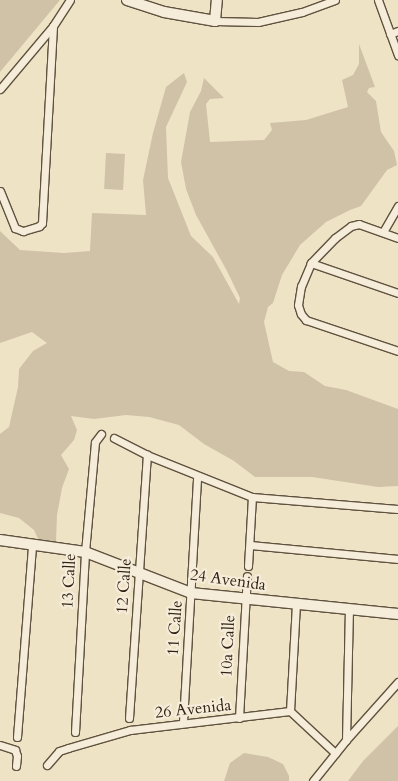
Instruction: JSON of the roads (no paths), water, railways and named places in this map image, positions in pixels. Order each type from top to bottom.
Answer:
[{"type":"main road","points":[[127,0],[164,12],[215,21],[218,0]]},
{"type":"main road","name":"24 Avenida","points":[[0,540],[85,552],[191,593],[398,614]]},
{"type":"street","points":[[0,89],[53,26],[70,0]]},
{"type":"street","points":[[215,21],[258,22],[302,12],[335,0]]},
{"type":"street","points":[[378,0],[398,55]]},
{"type":"street","points":[[0,191],[15,228],[23,231],[39,226],[42,223],[53,26]]},
{"type":"street","points":[[390,34],[398,31]]},
{"type":"street","points":[[383,232],[398,206]]},
{"type":"street","points":[[398,238],[355,224],[335,238],[311,264],[305,274],[298,305],[303,317],[398,351]]},
{"type":"street","points":[[311,264],[398,293]]},
{"type":"street","name":"13 Calle","points":[[75,732],[85,552],[95,442],[101,434]]},
{"type":"street","points":[[114,438],[147,455],[252,497],[398,509]]},
{"type":"street","name":"12 Calle","points":[[129,718],[147,455]]},
{"type":"street","name":"11 Calle","points":[[183,722],[198,476]]},
{"type":"street","points":[[248,566],[252,497]]},
{"type":"street","points":[[17,737],[32,545]]},
{"type":"street","points":[[250,545],[398,559]]},
{"type":"street","name":"10a Calle","points":[[239,718],[244,599],[247,576]]},
{"type":"street","points":[[296,605],[290,711],[335,753]]},
{"type":"street","points":[[346,740],[349,610]]},
{"type":"street","points":[[313,781],[346,740],[398,682]]},
{"type":"street","name":"26 Avenida","points":[[47,765],[59,751],[130,730],[183,722],[239,718],[290,711]]},
{"type":"street","points":[[0,745],[15,750],[17,754],[16,766]]}]
